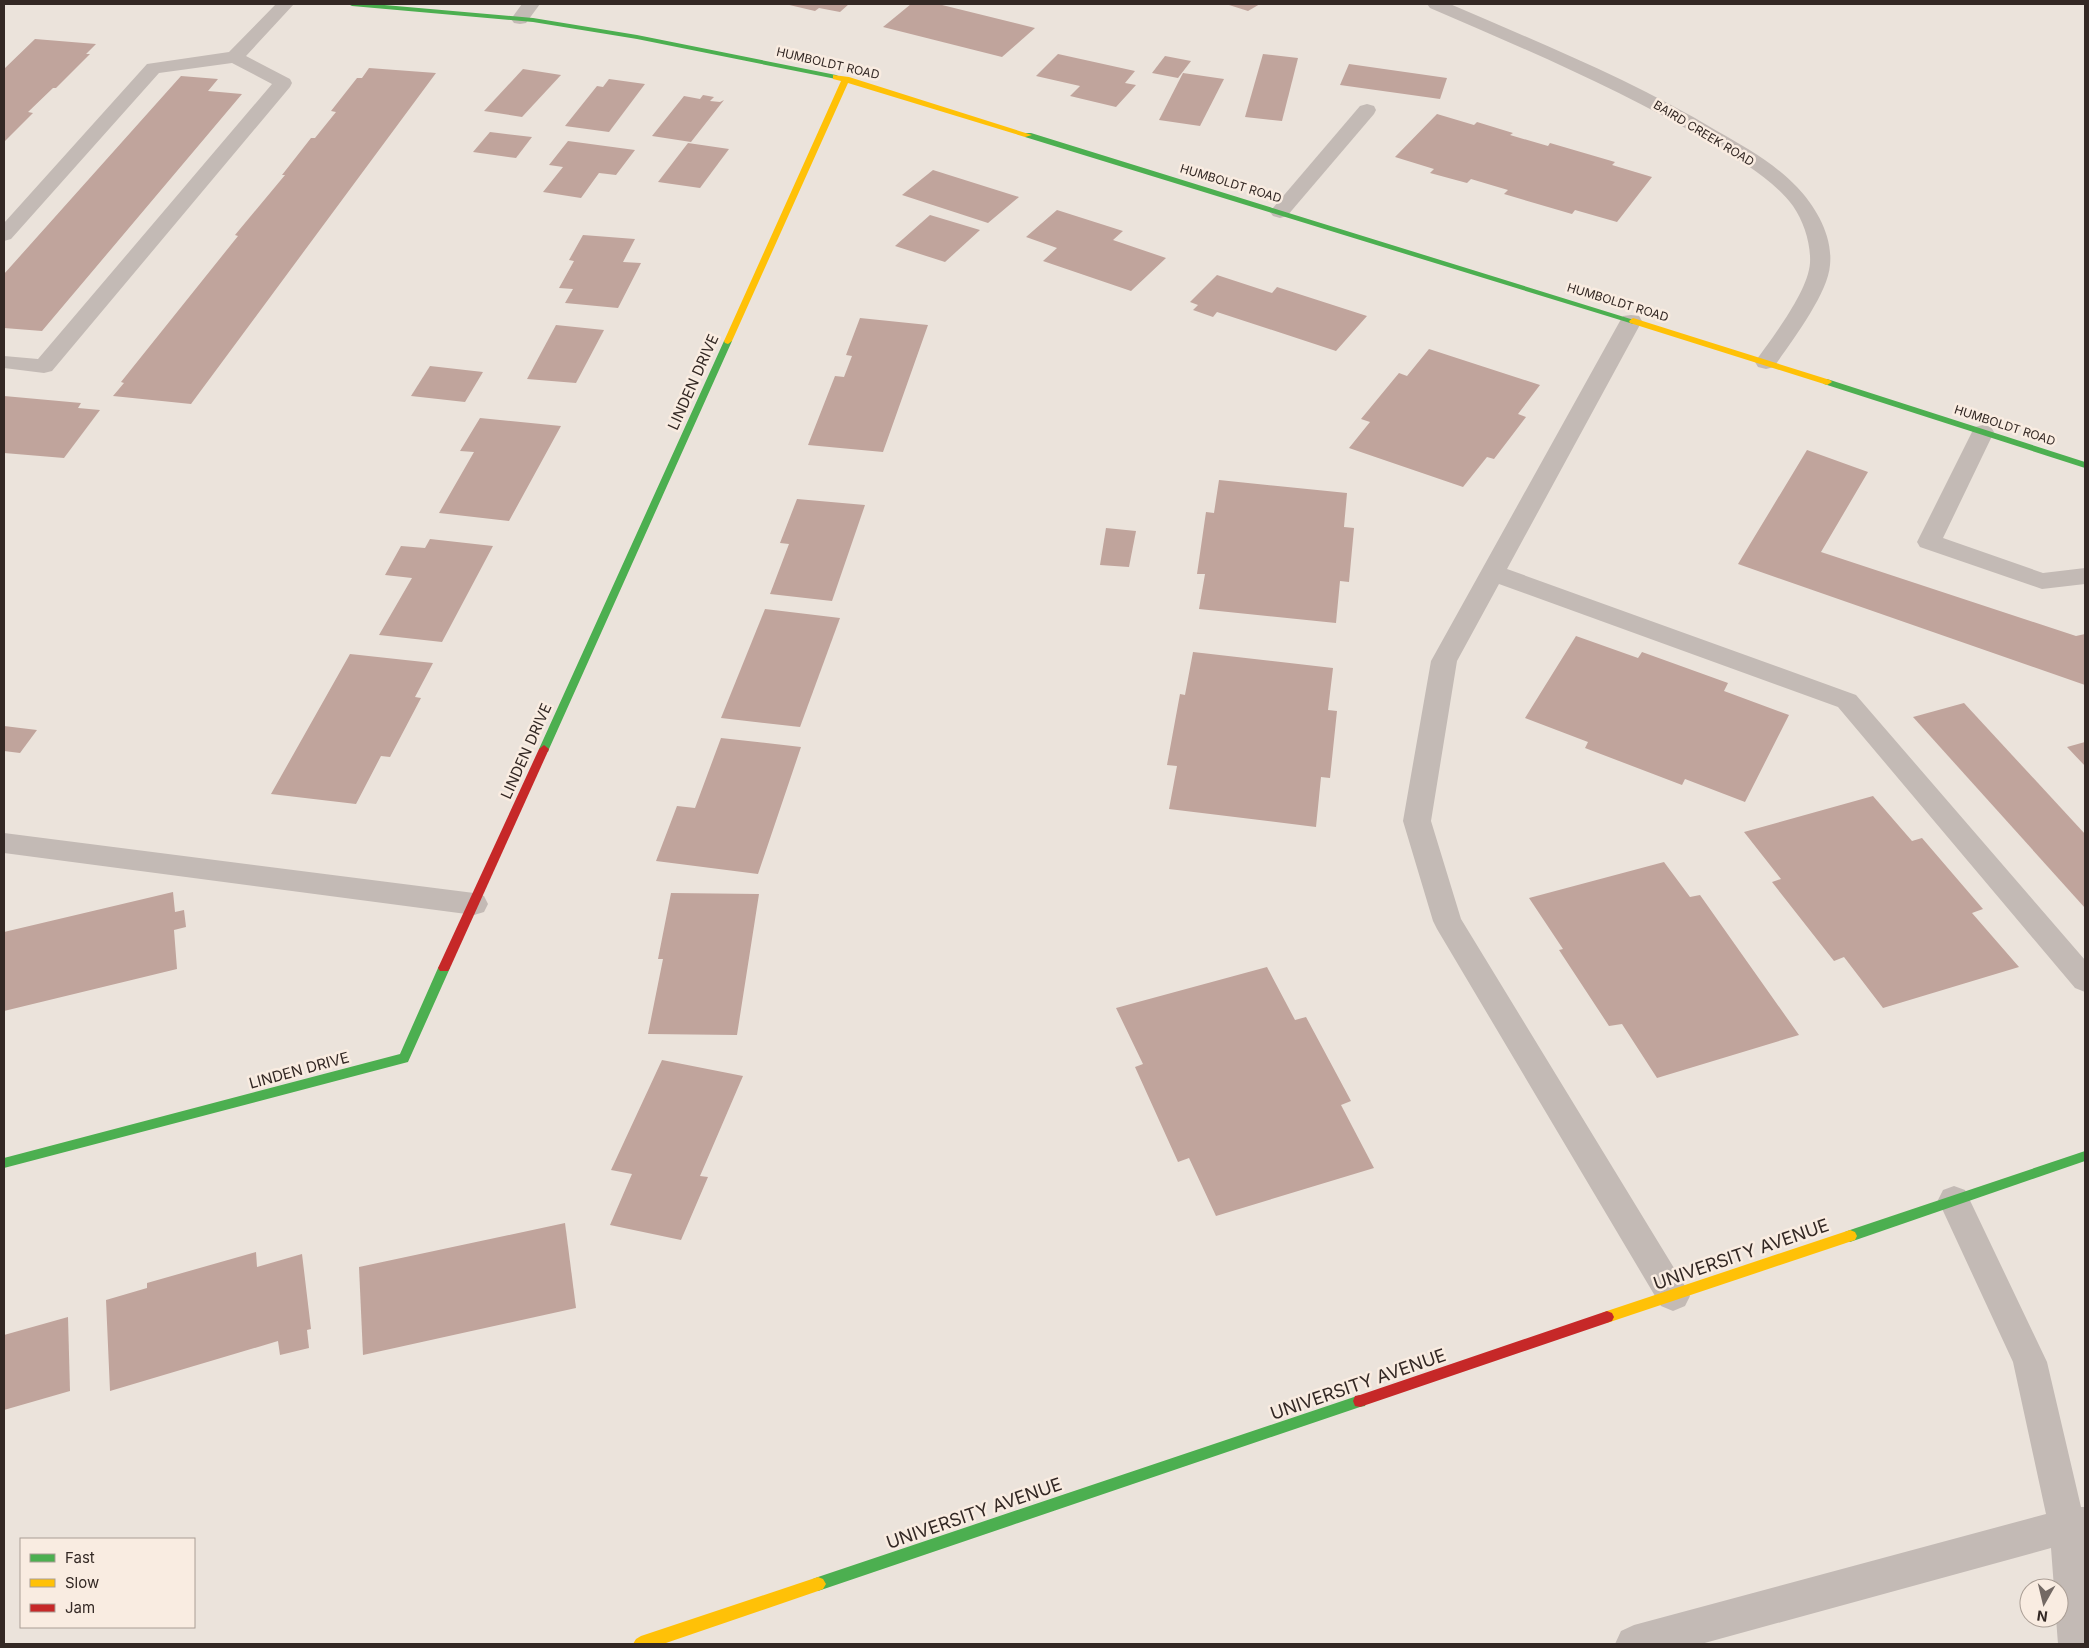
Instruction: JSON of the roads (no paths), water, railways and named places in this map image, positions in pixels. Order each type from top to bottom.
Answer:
[{"type":"street","points":[[235,57],[285,4]]},
{"type":"street","name":"HUMBOLDT ROAD","points":[[352,4],[520,19],[638,37],[846,79],[1766,362],[2085,465]]},
{"type":"street","points":[[520,19],[531,4]]},
{"type":"street","name":"BAIRD CREEK ROAD","points":[[1436,4],[1622,86],[1686,119],[1754,161],[1786,187],[1807,213],[1811,221],[1818,239],[1820,266],[1809,294],[1766,362]]},
{"type":"street","points":[[4,235],[153,68],[235,57],[283,84],[44,366],[4,362]]},
{"type":"street","name":"LINDEN DRIVE","points":[[4,1163],[404,1058],[846,79]]},
{"type":"street","points":[[1280,212],[1367,110]]},
{"type":"street","points":[[1631,321],[1444,661],[1417,821],[1447,921],[1673,1296]]},
{"type":"street","points":[[1983,432],[1929,542],[2042,581],[2085,576]]},
{"type":"street","points":[[1492,573],[1847,701],[2085,980]]},
{"type":"street","points":[[4,843],[474,904]]},
{"type":"street","name":"UNIVERSITY AVENUE","points":[[641,1644],[2085,1156]]},
{"type":"street","points":[[1954,1200],[2030,1362],[2076,1525],[2077,1644]]},
{"type":"street","points":[[1634,1644],[2076,1525]]}]
